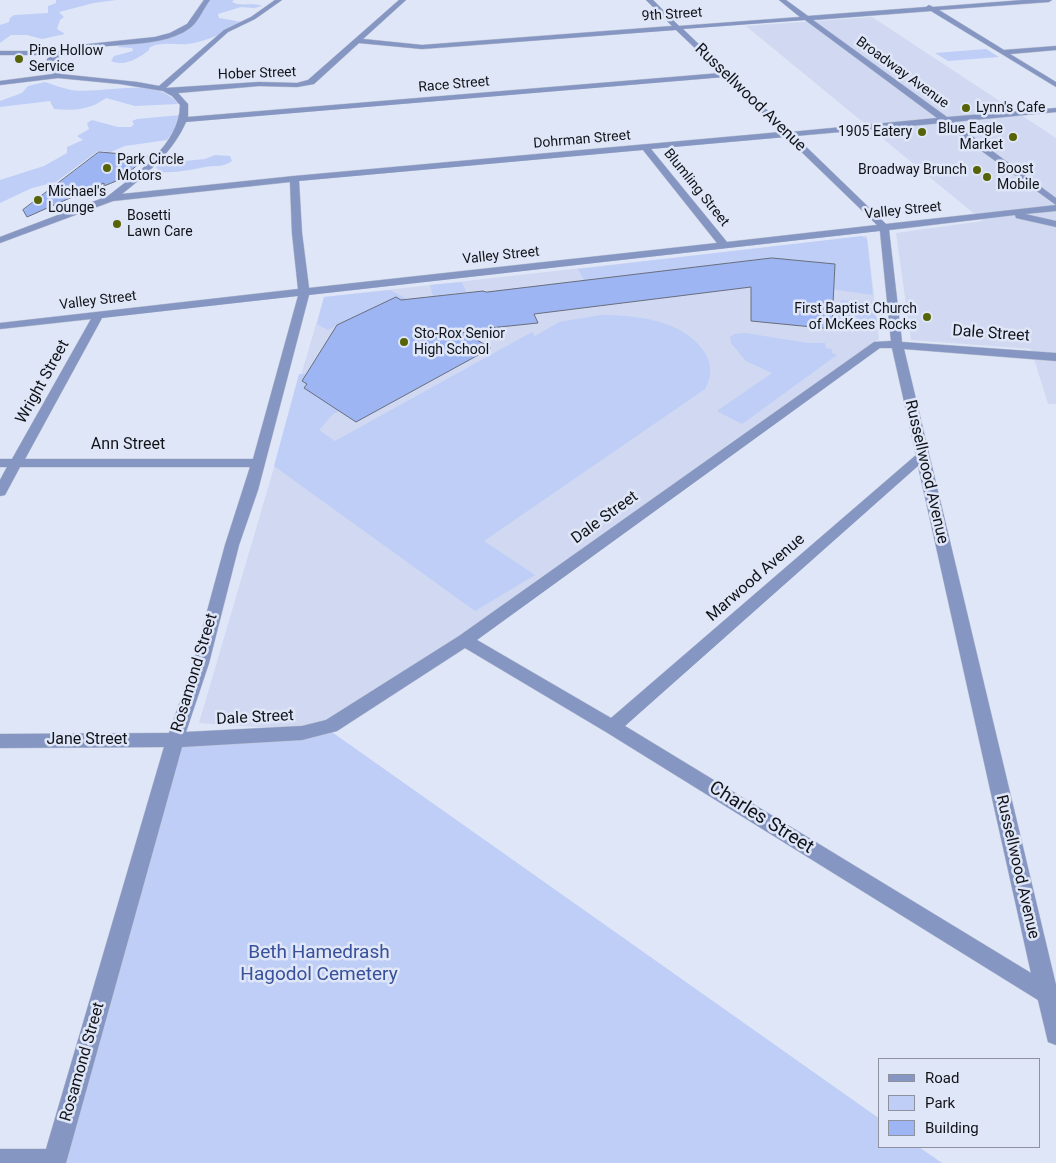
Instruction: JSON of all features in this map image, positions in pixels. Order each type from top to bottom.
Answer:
[{"type":"street","points":[[0,53],[62,53],[175,33],[190,25],[207,0]]},
{"type":"street","points":[[160,89],[226,31],[253,18],[279,0]]},
{"type":"street","name":"Hober Street","points":[[0,83],[58,76],[170,91],[259,84],[305,84],[311,82],[404,0]]},
{"type":"street","name":"Russellwood Avenue","points":[[649,0],[884,227],[897,345],[1051,994],[1056,1034]]},
{"type":"street","name":"Broadway Avenue","points":[[782,0],[1056,202]]},
{"type":"street","points":[[916,0],[1056,85]]},
{"type":"street","name":"9th Street","points":[[357,41],[422,47],[1048,0]]},
{"type":"street","points":[[1003,52],[1056,48]]},
{"type":"street","points":[[58,76],[51,69],[50,63],[51,59],[62,53]]},
{"type":"street","name":"Race Street","points":[[184,120],[726,75]]},
{"type":"street","points":[[0,240],[111,198],[124,188],[159,156],[174,138],[184,120],[185,105],[179,97],[170,91]]},
{"type":"street","name":"Dohrman Street","points":[[111,198],[294,179],[1056,110]]},
{"type":"street","name":"Blumling Street","points":[[646,148],[724,245]]},
{"type":"street","name":"Rosamond Street","points":[[54,1162],[175,740],[200,663],[232,545],[251,490],[304,292],[297,233],[294,179]]},
{"type":"street","name":"Valley Street","points":[[0,326],[1056,208]]},
{"type":"street","name":"Valley Street","points":[[1005,214],[1056,224]]},
{"type":"street","name":"Wright Street","points":[[0,492],[99,314]]},
{"type":"street","name":"Dale Street","points":[[175,740],[302,733],[330,726],[465,640],[878,344],[1056,357]]},
{"type":"street","name":"Marwood Avenue","points":[[612,727],[922,456]]},
{"type":"street","name":"Ann Street","points":[[0,463],[257,463]]},
{"type":"street","name":"Charles Street","points":[[465,640],[612,727],[1051,994]]},
{"type":"street","name":"Jane Street","points":[[0,741],[175,740]]},
{"type":"street","points":[[0,1161],[54,1162]]},
{"type":"shaded area","points":[[872,17],[1056,138],[1056,404],[1048,404],[1031,349],[911,340],[896,233],[983,221],[746,26]]},
{"type":"shaded area","points":[[867,236],[879,339],[465,637],[330,723],[302,730],[199,723],[324,297]]},
{"type":"green space","points":[[56,0],[116,0],[94,3],[59,12],[64,17],[60,20],[57,29],[65,34],[42,39],[27,35],[11,35],[0,43],[0,25],[9,22],[10,18],[14,15],[48,13],[48,6],[56,3]]},
{"type":"green space","points":[[209,0],[234,0],[232,2],[262,6],[254,8],[241,7],[218,14],[219,18],[242,22],[209,39],[188,44],[153,46],[132,61],[116,63],[111,61],[114,56],[133,51],[132,48],[118,47],[123,43],[159,37],[186,29]]},
{"type":"green space","points":[[986,49],[999,57],[948,61],[935,53]]},
{"type":"green space","points":[[45,82],[71,90],[84,91],[128,88],[156,90],[168,95],[178,104],[135,106],[106,98],[94,105],[75,110],[54,109],[50,101],[0,107],[0,101],[22,93],[28,86]]},
{"type":"green space","points":[[181,115],[180,121],[167,140],[125,146],[111,152],[98,151],[56,182],[32,188],[0,203],[0,180],[44,166],[67,153],[67,147],[83,140],[77,136],[89,129],[87,123],[92,120],[118,127],[131,127],[134,124],[132,121],[137,119]]},
{"type":"green space","points":[[215,155],[230,156],[232,161],[222,165],[177,172],[160,172],[156,167],[164,163],[205,159]]},
{"type":"green space","points":[[862,236],[867,239],[873,295],[831,289],[772,258],[584,280],[578,269]]},
{"type":"green space","points":[[462,282],[466,292],[433,296],[430,285]]},
{"type":"green space","points":[[390,290],[407,299],[403,301],[396,297],[328,330],[317,324],[324,297]]},
{"type":"green space","points":[[841,300],[874,303],[876,325],[864,331],[833,330],[828,302],[841,304]]},
{"type":"green space","points":[[601,315],[644,318],[672,326],[685,333],[696,342],[707,358],[710,375],[705,389],[484,541],[535,575],[475,611],[274,466],[299,374],[307,374],[303,382],[307,384],[304,388],[339,411],[332,415],[319,430],[335,441],[532,332],[535,336],[559,322]]},
{"type":"green space","points":[[745,333],[808,343],[825,343],[826,348],[832,349],[832,353],[837,355],[742,424],[717,411],[772,373],[746,361],[731,343],[730,337],[735,334]]},
{"type":"green space","name":"Beth Hamedrash Hagodol Cemetery","points":[[329,730],[878,1118],[878,1148],[920,1148],[942,1163],[57,1163],[177,742]]},
{"type":"building","name":"Park Circle Motors","points":[[99,152],[148,156],[121,179],[104,186],[104,183],[27,217],[23,210]]},
{"type":"building","name":"Sto-Rox Senior High School","points":[[772,258],[835,264],[832,303],[833,329],[751,321],[751,287],[534,314],[538,323],[461,331],[491,348],[356,422],[304,388],[307,384],[302,381],[337,325],[396,297],[401,300],[486,292]]},
{"type":"place","name":"Pine Hollow Service","points":[[19,59]]},
{"type":"place","name":"Lynn's Cafe","points":[[966,108]]},
{"type":"place","name":"1905 Eatery","points":[[922,132]]},
{"type":"place","name":"Blue Eagle Market","points":[[1013,137]]},
{"type":"place","name":"Park Circle Motors","points":[[107,168]]},
{"type":"place","name":"Broadway Brunch","points":[[977,170]]},
{"type":"place","name":"Boost Mobile","points":[[987,177]]},
{"type":"place","name":"Michael's Lounge","points":[[38,200]]},
{"type":"place","name":"Bosetti Lawn Care","points":[[117,224]]},
{"type":"place","name":"First Baptist Church of McKees Rocks","points":[[927,317]]},
{"type":"place","name":"Sto-Rox Senior High School","points":[[404,342]]}]
